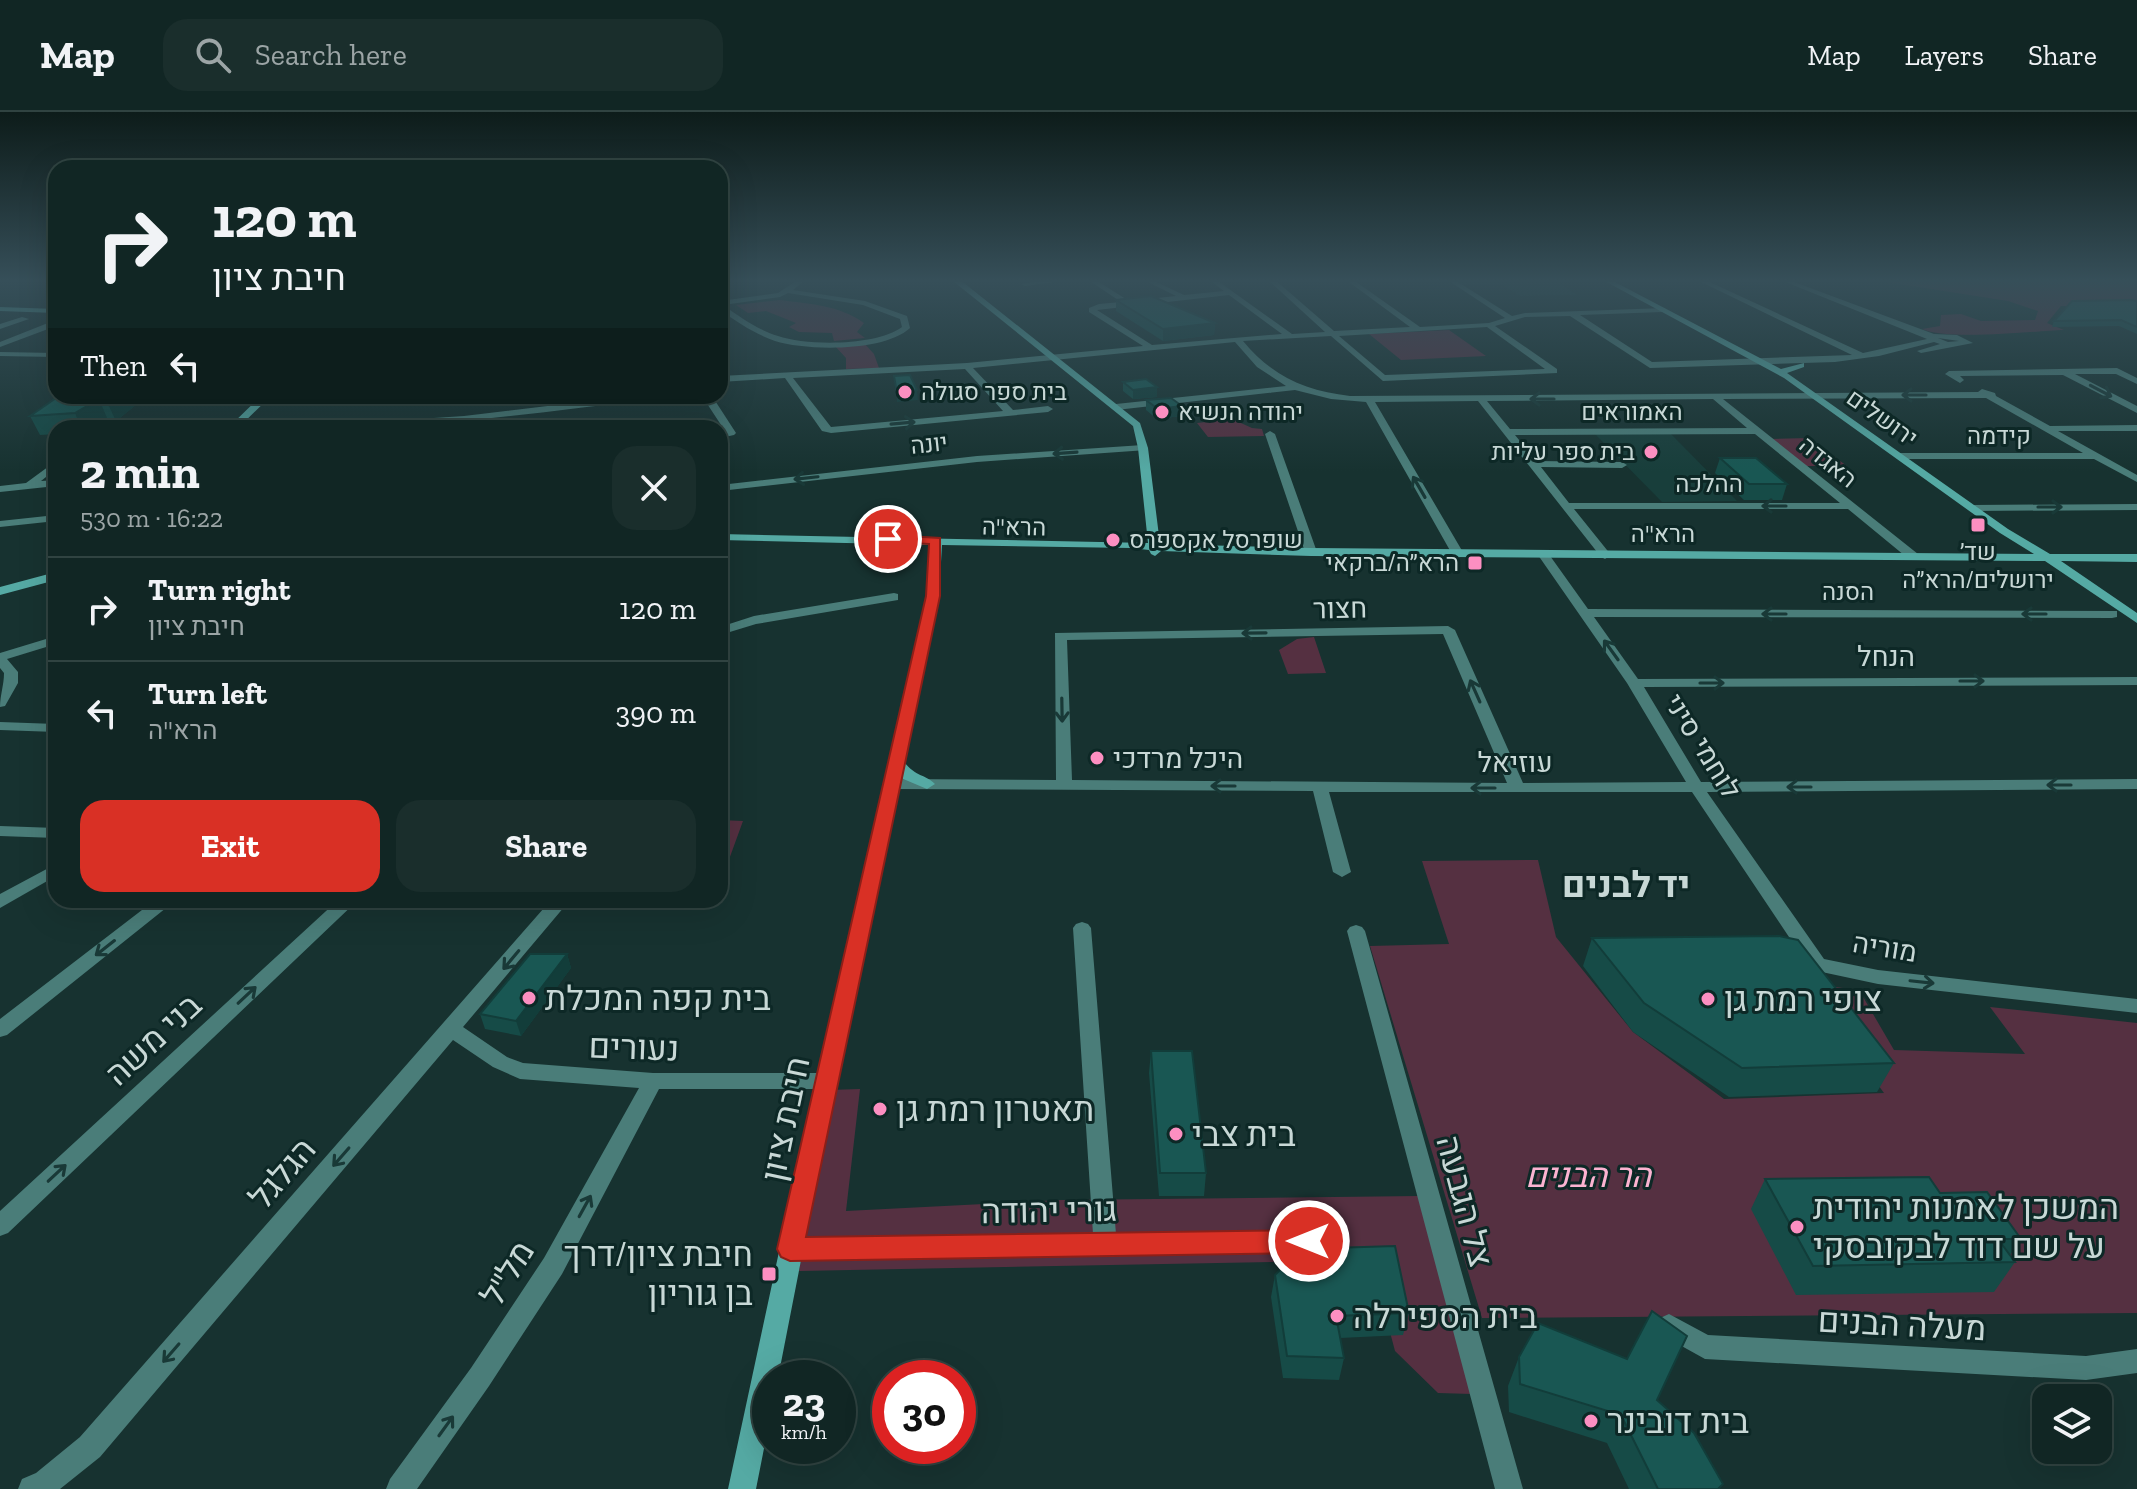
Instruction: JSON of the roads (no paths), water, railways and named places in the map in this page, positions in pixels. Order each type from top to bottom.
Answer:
[{"type":"street","points":[[1036,343],[1137,425],[1143,448],[1154,545]]},
{"type":"street","points":[[1144,343],[1150,347]]},
{"type":"street","points":[[728,380],[967,366],[1191,343]]},
{"type":"street","points":[[1240,343],[1254,361],[1292,388]]},
{"type":"street","points":[[1343,343],[1388,379],[1554,371],[1515,343]]},
{"type":"street","points":[[1617,343],[1650,365],[1764,363],[1861,356],[1911,343]]},
{"type":"street","name":"ירושלים","points":[[1726,343],[1781,372],[2004,531]]},
{"type":"street","points":[[1834,343],[1872,361]]},
{"type":"street","points":[[1764,363],[1801,365],[1872,361],[1964,343]]},
{"type":"street","points":[[0,354],[48,355]]},
{"type":"street","points":[[1781,372],[1801,365]]},
{"type":"street","points":[[967,366],[1009,411],[1007,413]]},
{"type":"street","points":[[2137,381],[2117,371],[1949,374],[1992,395],[2137,479]]},
{"type":"street","points":[[2065,372],[2137,410]]},
{"type":"street","points":[[787,375],[825,429],[1048,409]]},
{"type":"street","points":[[1116,407],[1292,388],[1327,397],[1369,399],[1992,395]]},
{"type":"street","points":[[1369,399],[1458,554]]},
{"type":"street","points":[[1481,399],[1605,555]]},
{"type":"street","name":"האגדה","points":[[1717,399],[1914,557]]},
{"type":"street","points":[[241,420],[258,404]]},
{"type":"street","points":[[541,404],[541,410]]},
{"type":"street","points":[[485,420],[589,404]]},
{"type":"street","points":[[2051,428],[2137,428]]},
{"type":"street","name":"האמוראים","points":[[1507,432],[1758,431]]},
{"type":"street","points":[[1270,434],[1311,552]]},
{"type":"street","name":"יונה","points":[[728,487],[977,459],[1143,448]]},
{"type":"street","name":"קידמה","points":[[1900,456],[2097,456]]},
{"type":"street","points":[[1533,464],[1622,465]]},
{"type":"street","points":[[28,486],[48,470]]},
{"type":"street","points":[[0,489],[48,484]]},
{"type":"street","name":"ההלכה","points":[[1566,506],[1852,506]]},
{"type":"street","points":[[1972,508],[2137,507]]},
{"type":"street","points":[[0,524],[48,519]]},
{"type":"street","points":[[2004,531],[2014,544],[2137,632]]},
{"type":"street","points":[[2004,531],[2137,619]]},
{"type":"street","name":"הרא\"ה","points":[[728,537],[942,549],[1154,545]]},
{"type":"street","name":"הרא\"ה","points":[[942,549],[1154,545],[1189,550],[1458,554],[2137,558]]},
{"type":"street","name":"חיבת ציון","points":[[742,1489],[790,1249],[942,549]]},
{"type":"street","name":"לוחמי סיני","points":[[1544,555],[1634,683],[1697,788],[1818,965]]},
{"type":"street","points":[[2,588],[48,578]]},
{"type":"street","points":[[728,629],[768,617],[894,597]]},
{"type":"street","name":"הסנה","points":[[1584,613],[2112,614]]},
{"type":"street","name":"חצור","points":[[1064,785],[1060,636],[1448,630],[1517,788]]},
{"type":"street","points":[[0,703],[11,683],[11,672],[0,658],[48,643]]},
{"type":"street","name":"הנחל","points":[[1634,683],[2137,681]]},
{"type":"street","points":[[0,726],[48,728]]},
{"type":"street","name":"עוזיאל","points":[[895,774],[927,784],[1517,788],[2137,784]]},
{"type":"street","points":[[1320,787],[1342,872]]},
{"type":"street","points":[[0,831],[48,833]]},
{"type":"street","points":[[0,902],[48,874]]},
{"type":"street","points":[[0,1030],[157,908]]},
{"type":"street","name":"בני משה","points":[[0,1226],[340,908]]},
{"type":"street","name":"הגלגל","points":[[39,1486],[90,1447],[554,908]]},
{"type":"street","points":[[1082,928],[1105,1242]]},
{"type":"street","name":"צל הגבעה","points":[[1356,931],[1509,1489]]},
{"type":"street","name":"מוריה","points":[[1773,956],[1878,977],[2137,1006]]},
{"type":"street","name":"נעורים","points":[[452,1029],[500,1062],[520,1071],[653,1081],[826,1081]]},
{"type":"street","name":"מל\"ל","points":[[400,1489],[480,1377],[553,1266],[653,1081]]},
{"type":"street","name":"גורי יהודה","points":[[790,1249],[1309,1241]]},
{"type":"street","name":"מעלה הבנים","points":[[1668,1325],[1705,1347],[2086,1368],[2137,1361]]},
{"type":"place","name":"בית ספר סגולה","points":[[905,392]]},
{"type":"place","name":"יהודה הנשיא","points":[[1162,412]]},
{"type":"place","name":"בית ספר עליות","points":[[1651,452]]},
{"type":"place","name":"שד׳ ירושלים/הרא״ה","points":[[1978,525]]},
{"type":"place","name":"שופרסל אקספרס","points":[[1113,540]]},
{"type":"place","name":"הרא״ה/ברקאי","points":[[1475,563]]},
{"type":"place","name":"היכל מרדכי","points":[[1097,758]]},
{"type":"place","name":"בית קפה המכלת","points":[[529,998]]},
{"type":"place","name":"צופי רמת גן","points":[[1708,999]]},
{"type":"place","name":"תאטרון רמת גן","points":[[880,1109]]},
{"type":"place","name":"בית צבי","points":[[1176,1134]]},
{"type":"place","name":"המשכן לאמנות יהודית על שם דוד לבקובסקי","points":[[1797,1227]]},
{"type":"place","name":"חיבת ציון/דרך בן גוריון","points":[[769,1274]]},
{"type":"place","name":"בית הספירלה","points":[[1337,1316]]},
{"type":"place","name":"בית דובינר","points":[[1591,1421]]},
{"type":"district","name":"יד לבנים","points":[[1626,884]]},
{"type":"park label","name":"הר הבנים","points":[[1588,1175]]}]
